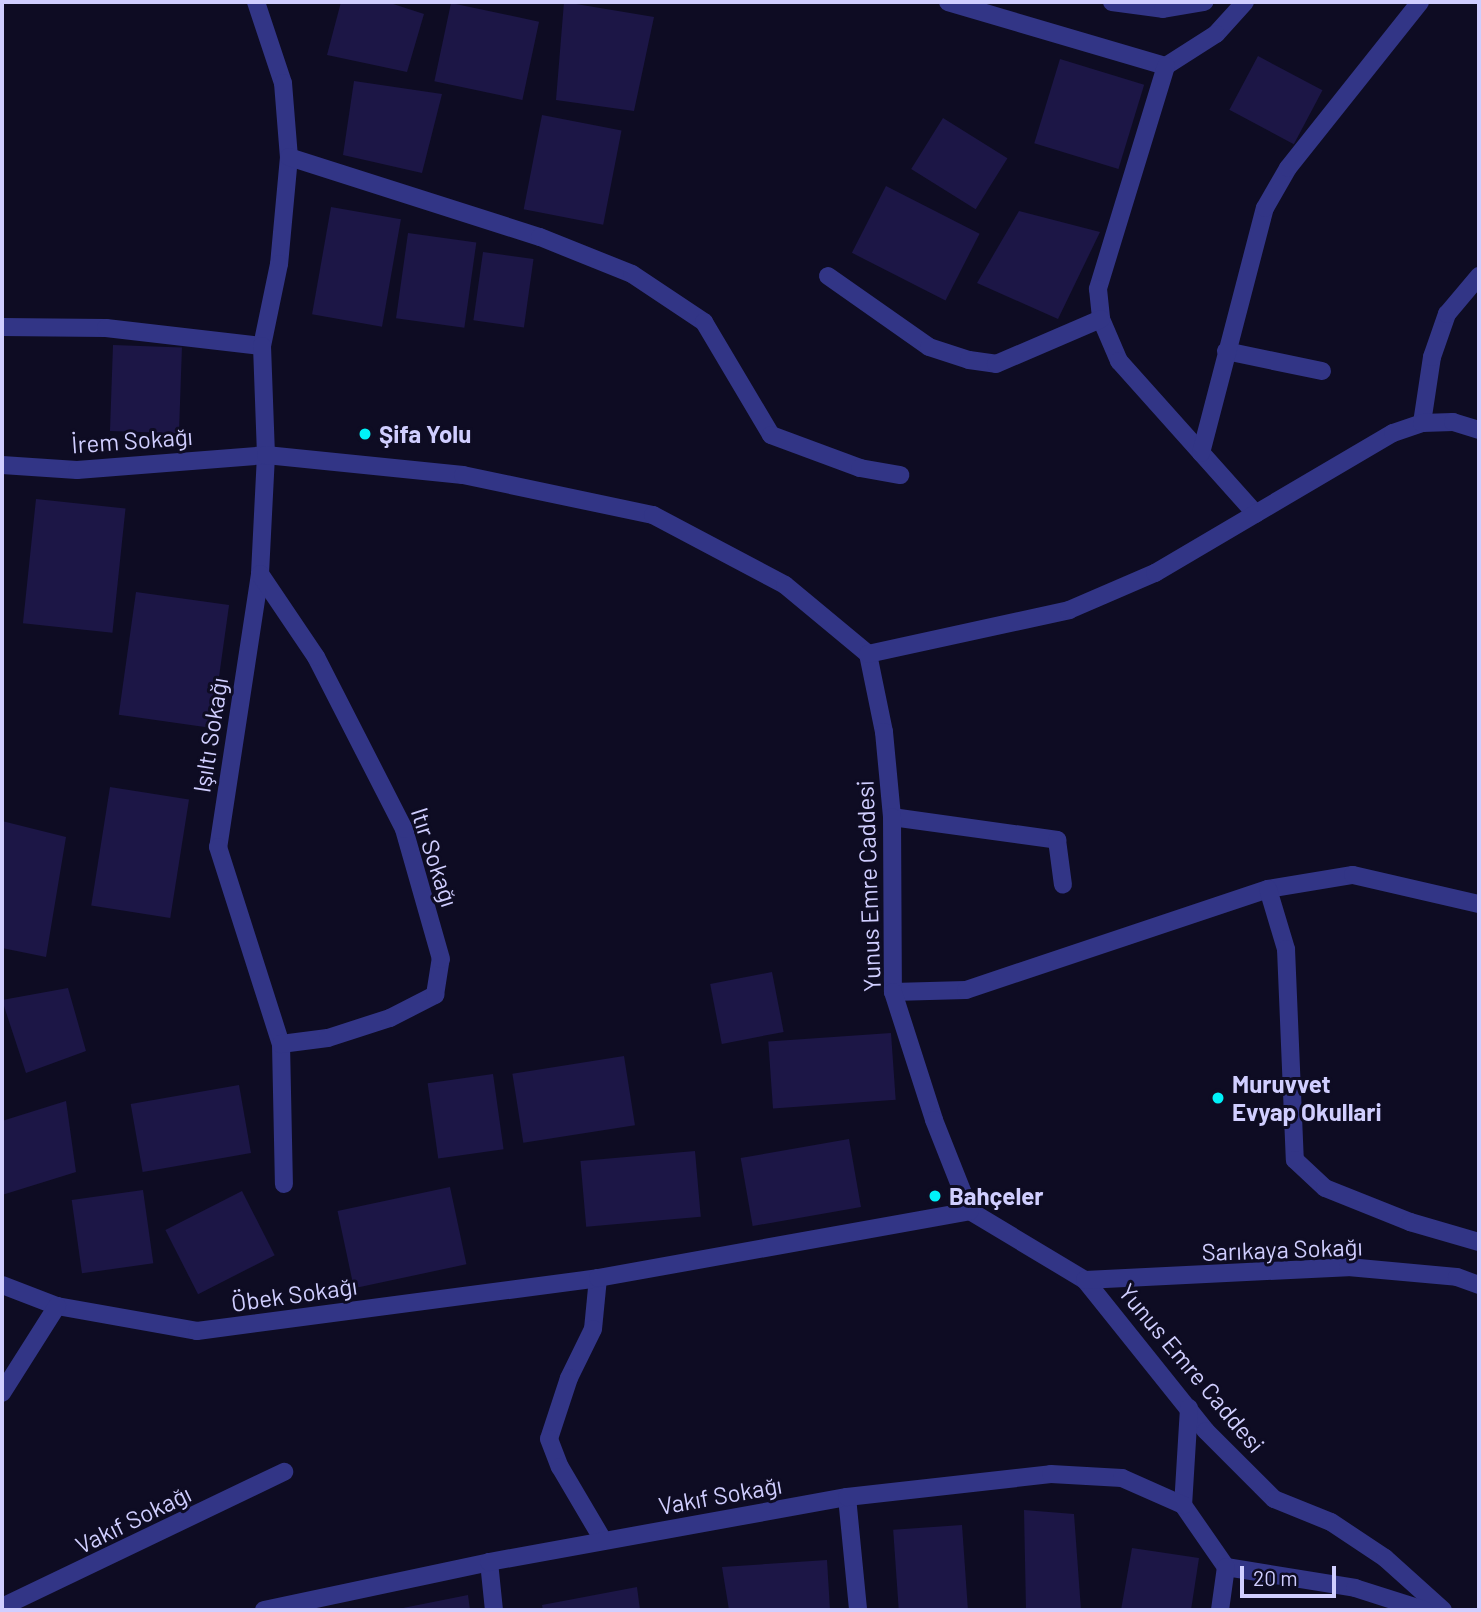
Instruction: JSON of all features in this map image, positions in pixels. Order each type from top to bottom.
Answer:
[{"type":"street","name":"Işıltı Sokağı","points":[[256,2],[283,83],[289,157],[279,264],[262,346],[266,455],[260,574],[218,847],[281,1044]]},
{"type":"street","points":[[948,2],[1166,66]]},
{"type":"street","points":[[1112,2],[1163,9],[1204,2]]},
{"type":"street","points":[[1245,2],[1216,34],[1166,66],[1098,289],[1101,319],[1119,361],[1256,514]]},
{"type":"street","points":[[1201,453],[1265,208],[1288,168],[1420,2]]},
{"type":"street","points":[[289,157],[540,237],[632,274],[704,322],[771,435],[860,468],[900,475]]},
{"type":"street","points":[[828,276],[929,347],[969,360],[996,364],[1101,319]]},
{"type":"street","points":[[1422,423],[1432,358],[1447,314],[1479,276]]},
{"type":"street","points":[[2,327],[106,328],[262,346]]},
{"type":"street","points":[[1226,351],[1322,371]]},
{"type":"street","points":[[266,455],[463,475],[653,515],[785,585],[868,654],[1069,610],[1155,573],[1393,433],[1422,423],[1453,422],[1479,430]]},
{"type":"street","name":"İrem Sokağı","points":[[2,465],[78,470],[266,455]]},
{"type":"street","name":"Itır Sokağı","points":[[260,574],[316,657],[404,829],[441,959],[435,995],[390,1018],[328,1038],[281,1044]]},
{"type":"street","name":"Yunus Emre Caddesi","points":[[868,654],[884,732],[892,817],[893,992],[934,1120],[970,1211],[1085,1280],[1189,1408],[1274,1499],[1331,1522],[1385,1558],[1443,1610]]},
{"type":"street","points":[[892,817],[1057,840],[1063,885]]},
{"type":"street","points":[[893,992],[967,990],[1268,889],[1353,875],[1479,904]]},
{"type":"street","points":[[1268,889],[1286,949],[1295,1160],[1325,1188],[1410,1222],[1479,1242]]},
{"type":"street","points":[[281,1044],[284,1184]]},
{"type":"street","name":"Öbek Sokağı","points":[[2,1285],[57,1306],[197,1331],[598,1278],[970,1211]]},
{"type":"street","name":"Sarıkaya Sokağı","points":[[1085,1280],[1348,1267],[1457,1277],[1479,1285]]},
{"type":"street","points":[[598,1278],[593,1329],[569,1378],[549,1439],[560,1467],[603,1541]]},
{"type":"street","points":[[2,1393],[57,1306]]},
{"type":"street","points":[[1189,1408],[1183,1505],[1226,1567],[1220,1610]]},
{"type":"street","name":"Vakıf Sokağı","points":[[2,1607],[284,1472]]},
{"type":"street","name":"Vakıf Sokağı","points":[[264,1610],[489,1562],[848,1497],[1051,1474],[1122,1478],[1183,1505]]},
{"type":"street","points":[[848,1497],[858,1610]]},
{"type":"street","points":[[489,1562],[494,1610]]},
{"type":"street","points":[[1226,1567],[1355,1588],[1424,1610]]},
{"type":"building","points":[[341,2],[387,2],[424,14],[407,72],[327,55]]},
{"type":"building","points":[[564,2],[654,17],[634,111],[556,100]]},
{"type":"building","points":[[451,3],[539,22],[522,100],[434,81]]},
{"type":"building","points":[[1258,56],[1322,90],[1294,144],[1229,110]]},
{"type":"building","points":[[1060,59],[1144,85],[1118,169],[1034,143]]},
{"type":"building","points":[[354,81],[442,94],[422,173],[343,155]]},
{"type":"building","points":[[542,115],[622,130],[603,225],[524,209]]},
{"type":"building","points":[[943,118],[1007,158],[976,209],[911,169]]},
{"type":"building","points":[[886,186],[980,234],[946,300],[852,253]]},
{"type":"building","points":[[331,207],[401,219],[382,327],[312,314]]},
{"type":"building","points":[[1019,211],[1100,232],[1058,319],[977,283]]},
{"type":"building","points":[[408,233],[476,243],[464,328],[396,318]]},
{"type":"building","points":[[483,252],[534,259],[524,327],[473,320]]},
{"type":"building","points":[[113,345],[182,347],[179,433],[110,431]]},
{"type":"building","points":[[36,499],[126,508],[112,633],[23,623]]},
{"type":"building","points":[[136,592],[229,605],[212,728],[119,715]]},
{"type":"building","points":[[110,787],[189,800],[170,918],[91,906]]},
{"type":"building","points":[[2,821],[66,837],[46,957],[2,948]]},
{"type":"building","points":[[772,972],[784,1032],[722,1044],[710,984]]},
{"type":"building","points":[[68,988],[86,1051],[26,1073],[2,1000]]},
{"type":"building","points":[[891,1033],[896,1100],[773,1108],[768,1042]]},
{"type":"building","points":[[624,1056],[635,1125],[523,1143],[512,1074]]},
{"type":"building","points":[[493,1074],[504,1149],[438,1158],[428,1083]]},
{"type":"building","points":[[239,1085],[251,1153],[143,1172],[131,1104]]},
{"type":"building","points":[[66,1101],[76,1172],[2,1195],[2,1121]]},
{"type":"building","points":[[849,1139],[861,1207],[753,1226],[741,1158]]},
{"type":"building","points":[[695,1151],[701,1217],[586,1227],[580,1161]]},
{"type":"building","points":[[450,1187],[466,1264],[354,1288],[338,1211]]},
{"type":"building","points":[[143,1190],[153,1263],[82,1273],[72,1200]]},
{"type":"building","points":[[242,1191],[275,1255],[198,1294],[165,1230]]},
{"type":"building","points":[[1024,1510],[1074,1514],[1081,1610],[1026,1610]]},
{"type":"building","points":[[962,1525],[968,1610],[899,1610],[893,1530]]},
{"type":"building","points":[[1132,1548],[1199,1558],[1191,1610],[1121,1610]]},
{"type":"building","points":[[827,1560],[830,1610],[729,1610],[722,1567]]},
{"type":"building","points":[[637,1587],[640,1610],[543,1610],[542,1605]]},
{"type":"building","points":[[468,1595],[470,1610],[398,1610],[398,1609]]},
{"type":"place","name":"Şifa Yolu","points":[[365,434]]},
{"type":"place","name":"Muruvvet Evyap Okullari","points":[[1218,1098]]},
{"type":"place","name":"Bahçeler","points":[[935,1196]]}]
